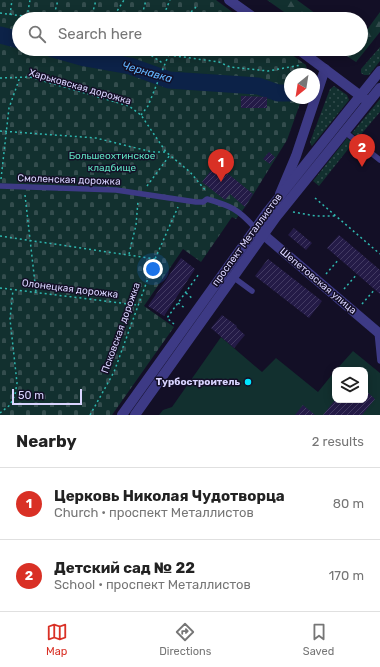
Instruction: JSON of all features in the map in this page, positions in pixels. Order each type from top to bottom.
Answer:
[{"type":"street","points":[[229,0],[246,12]]},
{"type":"street","points":[[307,56],[369,102]]},
{"type":"street","points":[[280,196],[296,156],[325,69]]},
{"type":"street","name":"проспект Металлистов","points":[[136,415],[233,277],[280,196],[380,71]]},
{"type":"street","name":"проспект Металлистов","points":[[122,415],[259,231],[345,132],[380,88]]},
{"type":"street","name":"Шепетовская улица","points":[[259,231],[379,332]]},
{"type":"lane","points":[[345,132],[380,160]]},
{"type":"lane","name":"Смоленская дорожка","points":[[0,186],[116,190],[182,200],[203,202],[207,199]]},
{"type":"lane","points":[[207,199],[229,206],[243,214],[259,231]]},
{"type":"lane","points":[[233,277],[252,291]]},
{"type":"lane","points":[[379,332],[380,361]]},
{"type":"path","points":[[0,13],[10,15],[12,0]]},
{"type":"path","points":[[28,12],[30,0]]},
{"type":"path","points":[[55,12],[58,0]]},
{"type":"path","points":[[93,12],[96,0]]},
{"type":"path","points":[[116,12],[124,0]]},
{"type":"path","points":[[143,12],[146,0]]},
{"type":"path","points":[[165,12],[170,0]]},
{"type":"path","points":[[191,12],[198,5]]},
{"type":"path","points":[[152,56],[165,64]]},
{"type":"path","points":[[141,115],[148,106],[169,56]]},
{"type":"path","points":[[176,56],[219,62],[230,67],[268,71],[301,65]]},
{"type":"path","points":[[0,186],[5,131],[9,108],[20,77]]},
{"type":"path","name":"Харьковская дорожка","points":[[0,78],[30,77],[129,106],[141,115],[166,152],[190,172],[206,191],[207,199]]},
{"type":"path","points":[[0,131],[96,138],[152,152],[166,152]]},
{"type":"path","points":[[129,255],[136,225],[140,193],[170,155]]},
{"type":"path","points":[[24,187],[36,292]]},
{"type":"path","points":[[315,198],[380,254]]},
{"type":"path","name":"Псковская дорожка","points":[[90,415],[114,372],[154,259],[182,200]]},
{"type":"path","points":[[291,212],[316,216],[336,216]]},
{"type":"path","points":[[0,236],[154,259]]},
{"type":"path","points":[[326,274],[339,259]]},
{"type":"path","points":[[176,325],[167,318],[199,274]]},
{"type":"path","points":[[344,289],[357,274]]},
{"type":"path","name":"Олонецкая дорожка","points":[[0,288],[137,305]]},
{"type":"path","points":[[0,413],[10,405],[15,395],[17,383],[10,319],[13,289]]},
{"type":"path","points":[[362,304],[375,289]]},
{"type":"path","points":[[186,293],[195,300]]},
{"type":"path","points":[[178,304],[187,310]]},
{"type":"green space","name":"Большеохтинское кладбище","points":[[0,0],[216,0],[232,12],[12,12],[12,56],[294,56],[306,65],[306,68],[284,68],[284,104],[300,104],[287,140],[248,203],[236,219],[232,217],[201,262],[183,249],[144,306],[174,327],[112,415],[0,415]]},
{"type":"green space","points":[[267,0],[297,0],[313,12],[284,12]]},
{"type":"green space","points":[[380,12],[380,32],[368,47],[368,28]]},
{"type":"green space","points":[[380,47],[380,61],[369,75],[364,75],[361,73],[361,69]]},
{"type":"green space","points":[[347,56],[361,56],[356,62]]},
{"type":"green space","points":[[334,86],[347,95],[349,100],[312,146],[310,142],[330,89]]},
{"type":"green space","points":[[380,99],[380,112],[358,138],[352,133]]},
{"type":"green space","points":[[347,138],[353,143],[319,186],[313,181]]},
{"type":"green space","name":"Турбостроитель","points":[[221,337],[262,372],[276,358],[318,392],[332,375],[332,403],[368,403],[368,367],[339,367],[353,351],[380,373],[380,415],[159,415],[163,410],[172,407]]},
{"type":"building","points":[[241,96],[267,97],[267,108],[241,108]]},
{"type":"building","points":[[269,152],[275,157],[270,164],[263,159]]},
{"type":"building","points":[[216,164],[253,194],[245,207],[230,194],[225,200],[202,182]]},
{"type":"building","points":[[294,228],[312,243],[306,250],[288,235]]},
{"type":"building","points":[[339,235],[380,270],[380,294],[327,248]]},
{"type":"building","points":[[181,258],[195,269],[164,316],[148,306]]},
{"type":"building","points":[[268,259],[322,301],[309,318],[255,276]]},
{"type":"building","points":[[222,315],[237,326],[236,327],[245,335],[234,348],[211,328]]},
{"type":"building","points":[[368,393],[375,399],[362,415],[323,415],[333,403],[368,403]]},
{"type":"building","points":[[303,405],[315,415],[295,415]]},
{"type":"waterway","name":"Чернавка","points":[[0,35],[12,38]]},
{"type":"waterway","name":"Чернавка","points":[[78,56],[130,66],[169,80],[258,86],[278,93],[284,93]]},
{"type":"place","name":"Детский сад № 22","points":[[362,167]]},
{"type":"place","name":"Церковь Николая Чудотворца","points":[[221,182]]},
{"type":"place","name":"Турбостроитель","points":[[248,382]]}]
